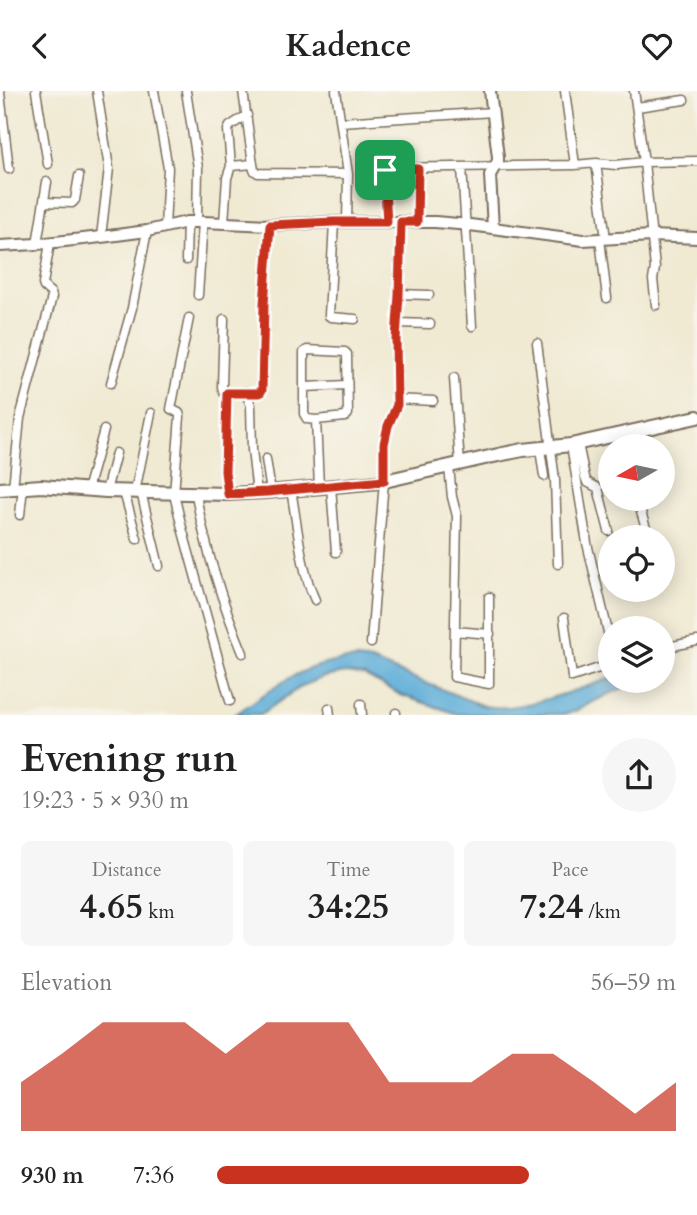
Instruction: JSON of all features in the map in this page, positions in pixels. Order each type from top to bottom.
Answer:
[{"type":"main road","points":[[627,434],[633,430],[697,417]]},
{"type":"main road","points":[[12,488],[41,486],[174,494],[291,490],[384,481],[498,455],[598,442]]},
{"type":"street","points":[[36,91],[48,164]]},
{"type":"street","points":[[97,91],[108,169],[101,237]]},
{"type":"street","points":[[154,91],[168,168],[165,227]]},
{"type":"street","points":[[186,91],[198,168],[198,295]]},
{"type":"street","points":[[243,91],[254,170],[258,173],[348,174]]},
{"type":"street","points":[[337,91],[348,174],[347,222]]},
{"type":"street","points":[[490,91],[498,157],[490,181],[494,228]]},
{"type":"street","points":[[565,91],[575,165]]},
{"type":"street","points":[[634,91],[652,236],[656,305]]},
{"type":"street","points":[[0,93],[9,169]]},
{"type":"street","points":[[636,107],[684,100]]},
{"type":"street","points":[[341,122],[493,112]]},
{"type":"street","points":[[225,223],[227,178],[231,166],[228,130],[247,115]]},
{"type":"street","points":[[387,222],[384,174],[387,168],[596,163],[616,165],[697,161]]},
{"type":"street","points":[[596,163],[607,298]]},
{"type":"street","points":[[231,166],[253,164]]},
{"type":"street","points":[[462,167],[472,326]]},
{"type":"street","points":[[417,222],[418,169]]},
{"type":"street","points":[[44,202],[75,200],[79,176]]},
{"type":"street","points":[[37,244],[47,182]]},
{"type":"street","points":[[186,260],[196,222]]},
{"type":"street","points":[[0,246],[101,237],[196,222],[270,225],[417,222],[494,228],[563,239],[652,236],[697,238]]},
{"type":"street","points":[[334,222],[328,316],[355,319]]},
{"type":"street","points":[[371,643],[384,481],[384,444],[397,399],[396,339],[401,222]]},
{"type":"street","points":[[224,319],[224,393],[260,393],[270,225]]},
{"type":"street","points":[[111,383],[132,308],[147,231]]},
{"type":"street","points":[[20,515],[12,488],[20,418],[52,297],[43,284],[50,243]]},
{"type":"street","points":[[399,295],[429,295]]},
{"type":"street","points":[[189,318],[171,408],[179,413],[180,417],[174,494],[230,701]]},
{"type":"street","points":[[397,323],[430,324]]},
{"type":"street","points":[[537,343],[545,448],[544,477]]},
{"type":"street","points":[[307,350],[347,354],[347,416],[307,419],[305,387],[304,354],[307,350]]},
{"type":"street","points":[[454,379],[452,497],[457,516],[454,677],[489,684],[489,597]]},
{"type":"street","points":[[305,387],[347,385]]},
{"type":"street","points":[[245,392],[251,405],[252,450],[264,492]]},
{"type":"street","points":[[227,393],[225,472],[228,494]]},
{"type":"street","points":[[397,399],[433,401]]},
{"type":"street","points":[[136,539],[133,492],[151,414]]},
{"type":"street","points":[[316,420],[336,552]]},
{"type":"street","points":[[87,489],[104,430]]},
{"type":"street","points":[[633,430],[634,434]]},
{"type":"street","points":[[574,444],[584,477],[598,488],[607,525]]},
{"type":"street","points":[[574,444],[587,543],[604,616]]},
{"type":"street","points":[[545,448],[555,480],[558,564]]},
{"type":"street","points":[[106,491],[116,453]]},
{"type":"street","points":[[264,492],[266,459]]},
{"type":"street","points":[[291,490],[304,567],[315,600]]},
{"type":"street","points":[[133,492],[159,566]]},
{"type":"street","points":[[196,494],[216,578],[243,653]]},
{"type":"street","points":[[564,618],[572,677],[598,668]]},
{"type":"street","points":[[455,631],[490,634]]},
{"type":"street","points":[[675,646],[697,641]]},
{"type":"street","points":[[360,704],[362,715]]},
{"type":"water","points":[[338,661],[371,661],[490,707],[518,706],[598,683],[598,693],[612,693],[567,714],[457,714],[401,695],[365,676],[346,673],[324,677],[302,686],[261,714],[236,714],[292,677]]},
{"type":"route","points":[[418,169],[417,222],[401,222],[396,339],[397,405],[384,444],[384,481],[228,494],[225,472],[227,393],[260,393],[262,390],[264,304],[270,225],[387,222],[385,170],[418,169]]}]
